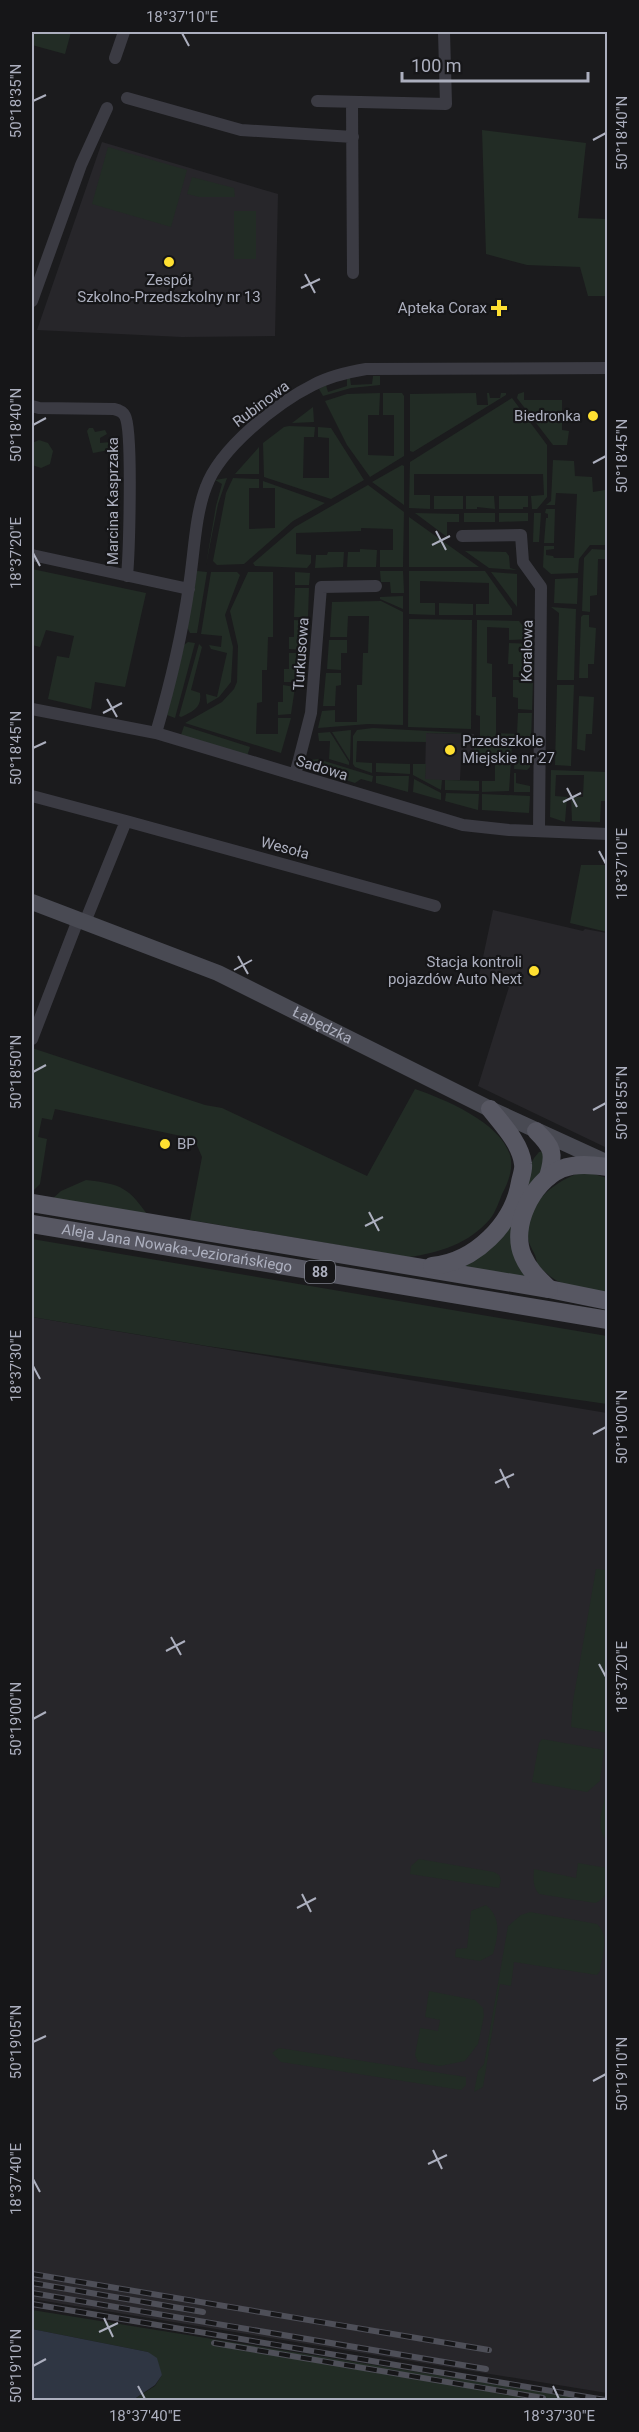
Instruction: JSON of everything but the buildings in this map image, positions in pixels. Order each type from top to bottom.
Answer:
[{"type":"main road","points":[[490,1109],[515,1143],[523,1164]]},
{"type":"main road","points":[[420,1268],[445,1265],[482,1246],[511,1209],[518,1193],[523,1164],[533,1149],[548,1139],[552,1152],[548,1177],[534,1195],[518,1230],[522,1254],[530,1270],[549,1289]]},
{"type":"main road","points":[[548,1177],[573,1165],[608,1165]]},
{"type":"main road","points":[[32,1203],[549,1289],[608,1301]]},
{"type":"main road","name":"Aleja Jana Nowaka-Jeziorańskiego","points":[[32,1224],[608,1320]]},
{"type":"street","points":[[114,58],[124,32]]},
{"type":"street","points":[[317,102],[446,104],[444,32]]},
{"type":"street","points":[[127,98],[241,130],[353,136]]},
{"type":"street","points":[[352,102],[353,273]]},
{"type":"street","points":[[32,301],[81,165],[107,108]]},
{"type":"street","name":"Rubinowa","points":[[156,733],[189,589],[203,495],[219,461],[228,449],[249,431],[315,384],[334,376],[366,369],[608,368]]},
{"type":"street","name":"Marcina Kasprzaka","points":[[32,406],[114,409],[125,416],[128,431],[129,490],[127,576]]},
{"type":"street","name":"Koralowa","points":[[462,536],[521,536],[523,562],[541,587],[539,831]]},
{"type":"street","points":[[32,555],[189,589]]},
{"type":"street","name":"Turkusowa","points":[[295,775],[311,713],[321,587],[375,586]]},
{"type":"street","name":"Sadowa","points":[[32,709],[156,733],[463,825],[486,829],[608,834]]},
{"type":"street","name":"Wesoła","points":[[32,796],[435,906]]},
{"type":"street","points":[[32,1039],[126,821]]},
{"type":"street","name":"Łabędzka","points":[[32,902],[237,982],[548,1139],[608,1165]]},
{"type":"shaded area","points":[[32,32],[71,32],[65,54],[32,45]]},
{"type":"shaded area","points":[[482,130],[586,143],[578,218],[607,219],[607,296],[588,296],[580,267],[527,265],[486,254]]},
{"type":"shaded area","name":"Zespół Szkolno-Przedszkolny nr 13","points":[[102,142],[278,194],[275,336],[182,337],[37,330]]},
{"type":"shaded area","points":[[108,147],[187,170],[171,227],[92,204]]},
{"type":"shaded area","points":[[192,177],[234,188],[235,197],[199,197],[187,194]]},
{"type":"shaded area","points":[[234,211],[256,211],[256,259],[234,259]]},
{"type":"shaded area","points":[[373,376],[380,376],[380,385],[351,388],[323,396],[319,389],[326,385],[328,392],[347,386],[347,378],[350,378],[351,385],[372,384]]},
{"type":"shaded area","points":[[524,392],[524,400],[562,400],[562,430],[569,431],[567,445],[553,445],[517,398],[518,394]]},
{"type":"shaded area","points":[[380,393],[379,415],[368,415],[368,455],[394,456],[394,415],[383,415],[383,393],[402,393],[404,396],[404,456],[370,477],[347,445],[325,401],[347,394]]},
{"type":"shaded area","points":[[476,393],[477,405],[488,405],[487,393],[490,398],[500,398],[501,393],[506,393],[506,395],[413,452],[410,451],[410,394]]},
{"type":"shaded area","points":[[512,398],[547,445],[547,497],[537,509],[532,509],[531,496],[544,495],[543,474],[414,474],[414,495],[430,495],[430,509],[409,508],[410,462]]},
{"type":"shaded area","points":[[313,407],[314,422],[292,423]]},
{"type":"shaded area","points":[[284,427],[315,427],[314,437],[304,437],[303,478],[329,478],[329,438],[318,437],[318,427],[331,428],[364,480],[331,499],[264,477],[263,443]]},
{"type":"shaded area","points":[[93,428],[95,432],[105,430],[107,434],[100,438],[100,443],[111,442],[115,449],[93,453],[87,431]]},
{"type":"shaded area","points":[[39,440],[48,443],[53,451],[50,464],[41,468],[32,465],[32,443]]},
{"type":"shaded area","points":[[259,447],[259,474],[235,474]]},
{"type":"shaded area","points":[[553,460],[574,461],[575,476],[592,477],[593,492],[605,490],[607,477],[607,545],[590,545],[579,559],[578,573],[551,574],[543,567],[544,546],[554,546],[554,549],[546,550],[546,555],[554,558],[574,558],[577,494],[556,493],[555,505],[546,505],[551,501]]},
{"type":"shaded area","points":[[404,466],[404,505],[372,482]]},
{"type":"shaded area","points":[[227,478],[218,504],[206,565],[216,506],[222,484],[215,480]]},
{"type":"shaded area","points":[[233,478],[259,479],[259,488],[249,488],[249,529],[275,528],[275,488],[263,488],[263,481],[325,503],[293,521],[244,564],[217,565],[213,561],[226,493]]},
{"type":"shaded area","points":[[368,485],[404,512],[403,567],[380,567],[380,550],[393,550],[393,529],[361,528],[361,531],[296,533],[296,554],[311,555],[311,563],[307,568],[255,566],[253,563],[295,527]]},
{"type":"shaded area","points":[[434,496],[463,496],[463,509],[434,509]]},
{"type":"shaded area","points":[[466,496],[494,496],[495,509],[477,507],[477,509],[466,509]]},
{"type":"shaded area","points":[[499,496],[528,496],[528,507],[499,509]]},
{"type":"shaded area","points":[[546,509],[555,509],[554,543],[544,543],[546,518],[548,518],[548,514],[545,513]]},
{"type":"shaded area","points":[[415,513],[459,514],[459,522],[447,522],[447,537]]},
{"type":"shaded area","points":[[464,513],[495,513],[495,522],[464,522]]},
{"type":"shaded area","points":[[499,513],[528,513],[528,521],[499,522]]},
{"type":"shaded area","points":[[534,513],[541,513],[539,542],[533,542]]},
{"type":"shaded area","points":[[409,517],[479,567],[409,567]]},
{"type":"shaded area","points":[[360,549],[377,550],[376,567],[347,567],[348,552],[360,552]]},
{"type":"shaded area","points":[[592,549],[607,550],[607,559],[598,559],[597,595],[590,596],[590,612],[582,611],[584,558]]},
{"type":"shaded area","points":[[465,551],[506,552],[509,556],[510,568],[517,570],[489,568]]},
{"type":"shaded area","points":[[328,552],[344,552],[343,567],[315,568],[316,555],[327,555]]},
{"type":"shaded area","points":[[32,569],[146,593],[125,687],[95,682],[91,709],[48,699],[57,656],[69,658],[74,636],[46,630],[40,647],[32,645]]},
{"type":"shaded area","points":[[197,571],[207,572],[197,633],[190,633],[187,627]]},
{"type":"shaded area","points":[[380,571],[403,571],[404,593],[391,593],[390,582],[381,582]]},
{"type":"shaded area","points":[[409,571],[485,571],[512,609],[512,615],[476,615],[476,604],[489,604],[489,583],[420,581],[420,603],[435,603],[435,615],[409,614]]},
{"type":"shaded area","points":[[211,572],[237,572],[240,575],[225,615],[233,647],[231,682],[219,697],[207,704],[206,694],[217,697],[227,653],[211,649],[209,645],[221,647],[222,636],[201,634]]},
{"type":"shaded area","points":[[248,572],[273,572],[273,637],[268,637],[267,670],[262,670],[262,702],[257,703],[256,734],[278,734],[278,718],[291,718],[281,753],[185,723],[222,702],[237,682],[238,646],[230,611]]},
{"type":"shaded area","points":[[295,572],[310,573],[309,585],[295,585]]},
{"type":"shaded area","points":[[491,572],[517,574],[517,607]]},
{"type":"shaded area","points":[[578,578],[577,604],[554,603],[555,579]]},
{"type":"shaded area","points":[[295,588],[309,588],[308,617],[294,617]]},
{"type":"shaded area","points":[[403,596],[403,609],[380,599],[380,597]]},
{"type":"shaded area","points":[[381,601],[403,612],[403,725],[368,724],[318,728],[322,711],[335,710],[335,722],[357,722],[357,685],[362,685],[363,653],[368,653],[369,616],[348,616],[347,637],[330,637],[332,602]]},
{"type":"shaded area","points":[[439,603],[473,604],[473,615],[439,615]]},
{"type":"shaded area","points":[[551,607],[576,609],[574,680],[557,680],[559,613]]},
{"type":"shaded area","points":[[589,615],[589,627],[596,628],[594,664],[588,664],[588,678],[579,678],[581,617]]},
{"type":"shaded area","points":[[409,619],[472,620],[471,729],[408,727]]},
{"type":"shaded area","points":[[294,620],[307,621],[306,650],[289,649],[289,637],[294,637]]},
{"type":"shaded area","points":[[477,620],[519,621],[533,639],[509,640],[509,628],[487,627],[487,663],[492,664],[492,697],[496,697],[496,733],[517,734],[518,713],[532,713],[531,739],[480,737],[480,716],[476,715]]},
{"type":"shaded area","points":[[329,640],[347,640],[347,653],[341,653],[341,670],[327,669]]},
{"type":"shaded area","points":[[188,642],[195,643],[175,718],[167,715],[184,645]]},
{"type":"shaded area","points":[[509,643],[534,644],[533,677],[513,677],[513,664],[508,664]]},
{"type":"shaded area","points":[[199,644],[202,647],[191,690],[200,693],[200,702],[193,711],[181,717],[179,716]]},
{"type":"shaded area","points":[[289,653],[305,653],[304,678],[298,682],[284,682],[284,669],[289,669]]},
{"type":"shaded area","points":[[326,673],[341,673],[341,685],[336,686],[335,706],[323,706]]},
{"type":"shaded area","points":[[513,680],[533,680],[532,710],[518,709],[518,698],[513,697]]},
{"type":"shaded area","points":[[283,685],[295,687],[291,714],[278,715],[278,702],[283,702]]},
{"type":"shaded area","points":[[557,685],[574,685],[571,766],[555,765]]},
{"type":"shaded area","points":[[579,696],[594,697],[592,734],[586,734],[585,751],[577,749]]},
{"type":"shaded area","points":[[184,726],[250,747],[247,756],[181,735]]},
{"type":"shaded area","points":[[373,728],[474,734],[426,733],[426,742],[357,741],[356,762],[372,763],[372,773],[355,767],[353,764],[353,736],[357,730]]},
{"type":"shaded area","points":[[351,730],[350,761],[332,732]]},
{"type":"shaded area","points":[[330,732],[349,765],[329,759],[330,741],[319,741],[318,733]]},
{"type":"shaded area","name":"Przedszkole Miejskie nr 27","points":[[426,733],[474,734],[474,759],[461,759],[460,780],[425,780]]},
{"type":"shaded area","points":[[474,742],[535,744],[512,745],[509,791],[482,792],[482,781],[495,781],[495,760],[474,759]]},
{"type":"shaded area","points":[[515,756],[531,758],[530,767],[527,770],[514,769]]},
{"type":"shaded area","points":[[318,759],[373,776],[372,782],[361,779],[355,783],[313,770],[310,767],[310,760]]},
{"type":"shaded area","points":[[376,763],[410,764],[410,774],[376,772]]},
{"type":"shaded area","points":[[413,764],[426,764],[425,779],[442,780],[441,790],[413,775]]},
{"type":"shaded area","points":[[551,770],[607,772],[607,801],[601,801],[600,822],[572,821],[571,797],[583,797],[584,775],[556,775],[555,796],[567,797],[565,822],[550,817]]},
{"type":"shaded area","points":[[514,773],[516,773],[516,783],[530,786],[530,792],[514,792]]},
{"type":"shaded area","points":[[376,776],[409,776],[408,792],[376,783]]},
{"type":"shaded area","points":[[414,779],[441,793],[441,800],[413,792]]},
{"type":"shaded area","points":[[445,780],[479,781],[479,791],[445,790]]},
{"type":"shaded area","points":[[446,793],[479,794],[478,810],[445,801]]},
{"type":"shaded area","points":[[482,794],[530,796],[529,813],[482,810]]},
{"type":"shaded area","points":[[581,865],[607,865],[607,932],[570,923]]},
{"type":"shaded area","points":[[493,910],[583,931],[585,929],[607,933],[607,1148],[478,1086],[509,987],[479,976]]},
{"type":"shaded area","points":[[32,1048],[205,1105],[222,1108],[367,1176],[415,1089],[470,1113],[495,1132],[510,1155],[510,1175],[494,1214],[482,1227],[453,1246],[409,1257],[190,1220],[202,1157],[196,1143],[181,1140],[181,1136],[55,1109],[52,1120],[42,1118],[38,1137],[47,1139],[40,1184],[32,1192]]},
{"type":"shaded area","points":[[544,1151],[546,1167],[524,1199],[529,1279],[455,1267],[486,1248],[534,1158],[539,1152]]},
{"type":"shaded area","points":[[584,1171],[607,1178],[607,1294],[569,1286],[553,1278],[537,1264],[528,1238],[531,1214],[544,1195],[573,1175]]},
{"type":"shaded area","points":[[86,1180],[108,1183],[124,1189],[149,1217],[51,1200],[61,1191]]},
{"type":"shaded area","points":[[32,1239],[607,1336],[607,1404],[207,1346],[32,1317]]},
{"type":"shaded area","points":[[32,1317],[607,1413],[607,2393],[32,2299]]},
{"type":"shaded area","points":[[596,1569],[607,1570],[607,1733],[571,1727],[573,1701]]},
{"type":"shaded area","points":[[542,1739],[604,1750],[600,1781],[587,1792],[532,1782],[539,1743]]},
{"type":"shaded area","points":[[607,1788],[608,1841],[603,1836],[600,1823]]},
{"type":"shaded area","points":[[419,1859],[494,1872],[501,1880],[499,1888],[410,1874],[411,1866]]},
{"type":"shaded area","points":[[578,1863],[607,1868],[607,1889],[604,1897],[595,1903],[539,1894],[534,1883],[534,1869],[576,1878]]},
{"type":"shaded area","points":[[486,1905],[497,1921],[493,1954],[480,1961],[455,1957],[456,1949],[467,1948],[471,1911]]},
{"type":"shaded area","points":[[530,1912],[597,1924],[604,1940],[600,1971],[597,1975],[514,1962],[511,1986],[500,1984],[483,2087],[474,2092],[478,2071],[484,2064],[508,1926],[521,1915]]},
{"type":"shaded area","points":[[429,1991],[475,2000],[483,2008],[484,2016],[478,2044],[465,2061],[440,2066],[418,2062],[415,2055],[420,2028],[438,2031],[440,2020],[425,2017]]},
{"type":"shaded area","points":[[279,2048],[466,2077],[466,2085],[461,2090],[281,2062],[272,2053]]},
{"type":"shaded area","points":[[32,2310],[592,2400],[133,2400],[155,2386],[162,2375],[148,2352],[32,2329]]},
{"type":"water","points":[[32,2329],[148,2352],[157,2358],[162,2375],[155,2385],[133,2400],[32,2400]]},
{"type":"railway","points":[[32,2274],[489,2350]]},
{"type":"railway","points":[[32,2283],[203,2312]]},
{"type":"railway","points":[[32,2293],[486,2369]]},
{"type":"railway","points":[[32,2304],[605,2400]]},
{"type":"railway","points":[[214,2343],[543,2398]]},
{"type":"place","name":"Zespół Szkolno-Przedszkolny nr 13","points":[[169,262]]},
{"type":"place","name":"Apteka Corax","points":[[499,308]]},
{"type":"place","name":"Biedronka","points":[[593,416]]},
{"type":"place","name":"Przedszkole Miejskie nr 27","points":[[450,750]]},
{"type":"place","name":"Stacja kontroli pojazdów Auto Next","points":[[534,971]]},
{"type":"place","name":"BP","points":[[165,1144]]}]
